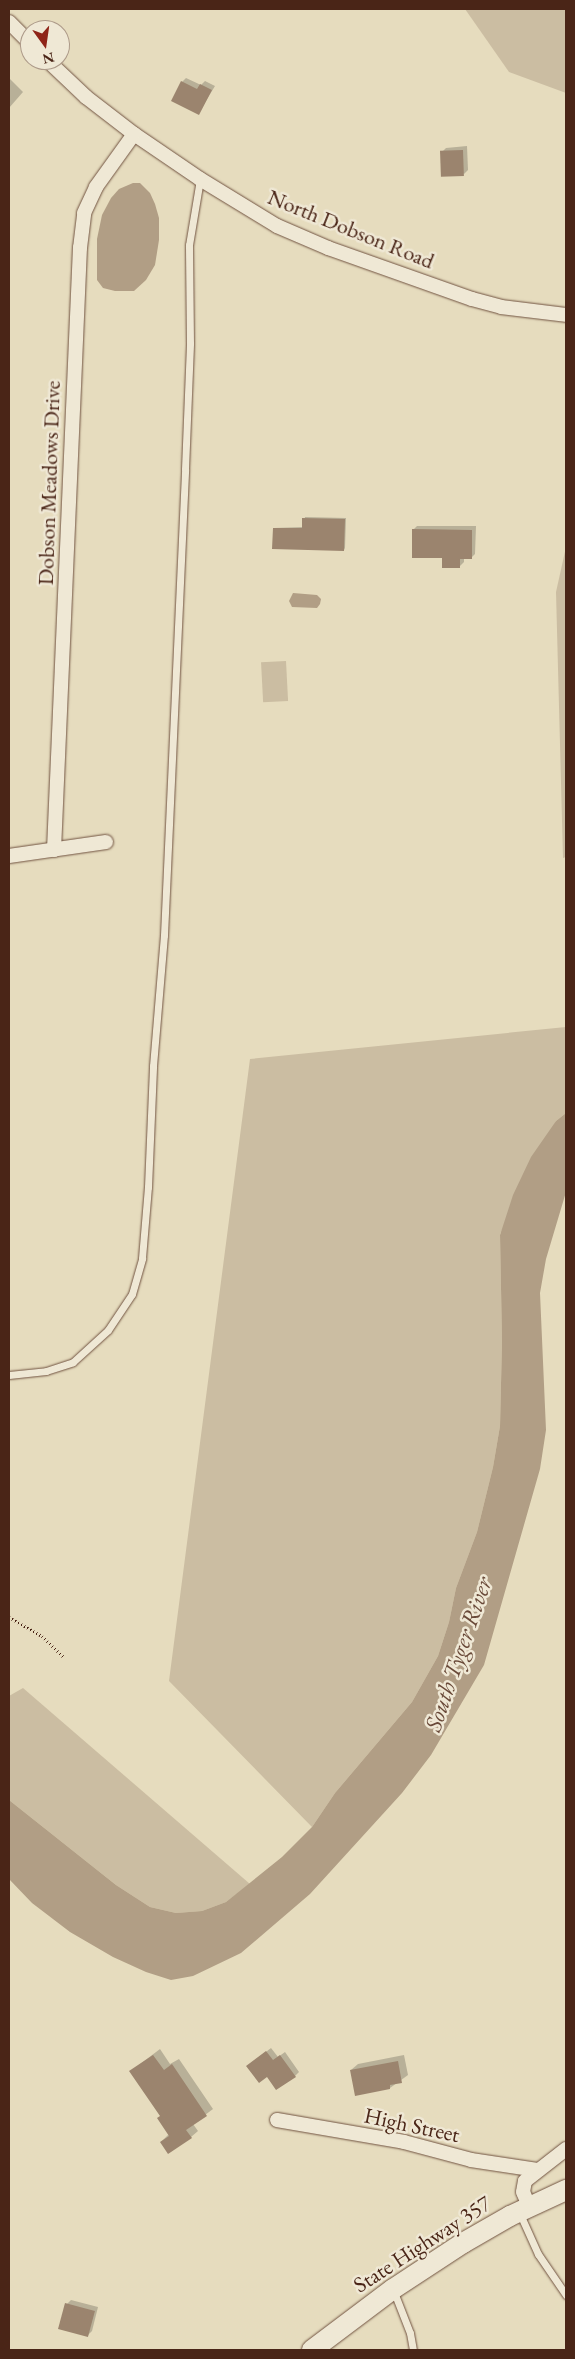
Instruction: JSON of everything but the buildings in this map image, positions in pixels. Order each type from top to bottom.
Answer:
[{"type":"main road","name":"State Highway 357","points":[[312,2350],[393,2288],[463,2243],[524,2209],[566,2190]]},
{"type":"street","points":[[9,22],[20,33]]},
{"type":"street","name":"North Dobson Road","points":[[58,70],[86,97],[134,134],[200,179],[277,226],[328,248],[482,302],[525,311],[566,315]]},
{"type":"street","name":"Dobson Meadows Drive","points":[[54,850],[80,248],[84,213],[96,187],[134,134]]},
{"type":"street","points":[[9,856],[106,842]]},
{"type":"street","name":"High Street","points":[[277,2120],[404,2142],[471,2160],[537,2170]]},
{"type":"street","points":[[524,2209],[523,2186],[537,2170],[566,2149]]},
{"type":"lane","points":[[9,1375],[46,1372],[73,1362],[108,1330],[132,1294],[142,1258],[148,1186],[153,1066],[164,935],[186,469],[190,343],[188,246],[200,179]]},
{"type":"lane","points":[[524,2209],[538,2254],[566,2295]]},
{"type":"lane","points":[[393,2288],[410,2333],[414,2350]]},
{"type":"path","points":[[9,1617],[42,1636],[64,1657]]},
{"type":"shaded area","points":[[465,9],[566,9],[566,93],[509,72]]},
{"type":"shaded area","points":[[566,547],[566,857],[563,858],[556,592]]},
{"type":"shaded area","points":[[286,661],[288,701],[263,702],[261,662]]},
{"type":"shaded area","points":[[566,1027],[566,1113],[556,1121],[500,1234],[502,1341],[500,1426],[493,1467],[477,1532],[456,1588],[449,1622],[438,1656],[412,1702],[335,1793],[312,1827],[169,1681],[250,1059]]},
{"type":"shaded area","points":[[23,1688],[250,1884],[226,1902],[202,1911],[176,1913],[150,1907],[116,1885],[9,1800],[9,1696]]},
{"type":"water","points":[[133,183],[140,183],[150,193],[159,218],[159,240],[155,265],[146,280],[134,291],[115,291],[103,288],[97,280],[97,239],[102,215],[111,198],[119,189]]},
{"type":"water","points":[[293,593],[317,595],[321,599],[320,604],[317,608],[292,607],[289,601]]},
{"type":"water","name":"South Tyger River","points":[[566,1113],[566,1192],[546,1259],[540,1293],[546,1430],[540,1469],[484,1665],[431,1755],[402,1793],[310,1894],[241,1953],[193,1976],[171,1980],[146,1972],[113,1957],[70,1932],[32,1903],[9,1879],[9,1800],[116,1885],[150,1907],[176,1913],[202,1911],[226,1902],[282,1857],[312,1827],[335,1793],[412,1702],[438,1656],[449,1622],[456,1588],[477,1532],[493,1467],[500,1426],[502,1341],[500,1235],[513,1195],[531,1157],[556,1121]]}]
